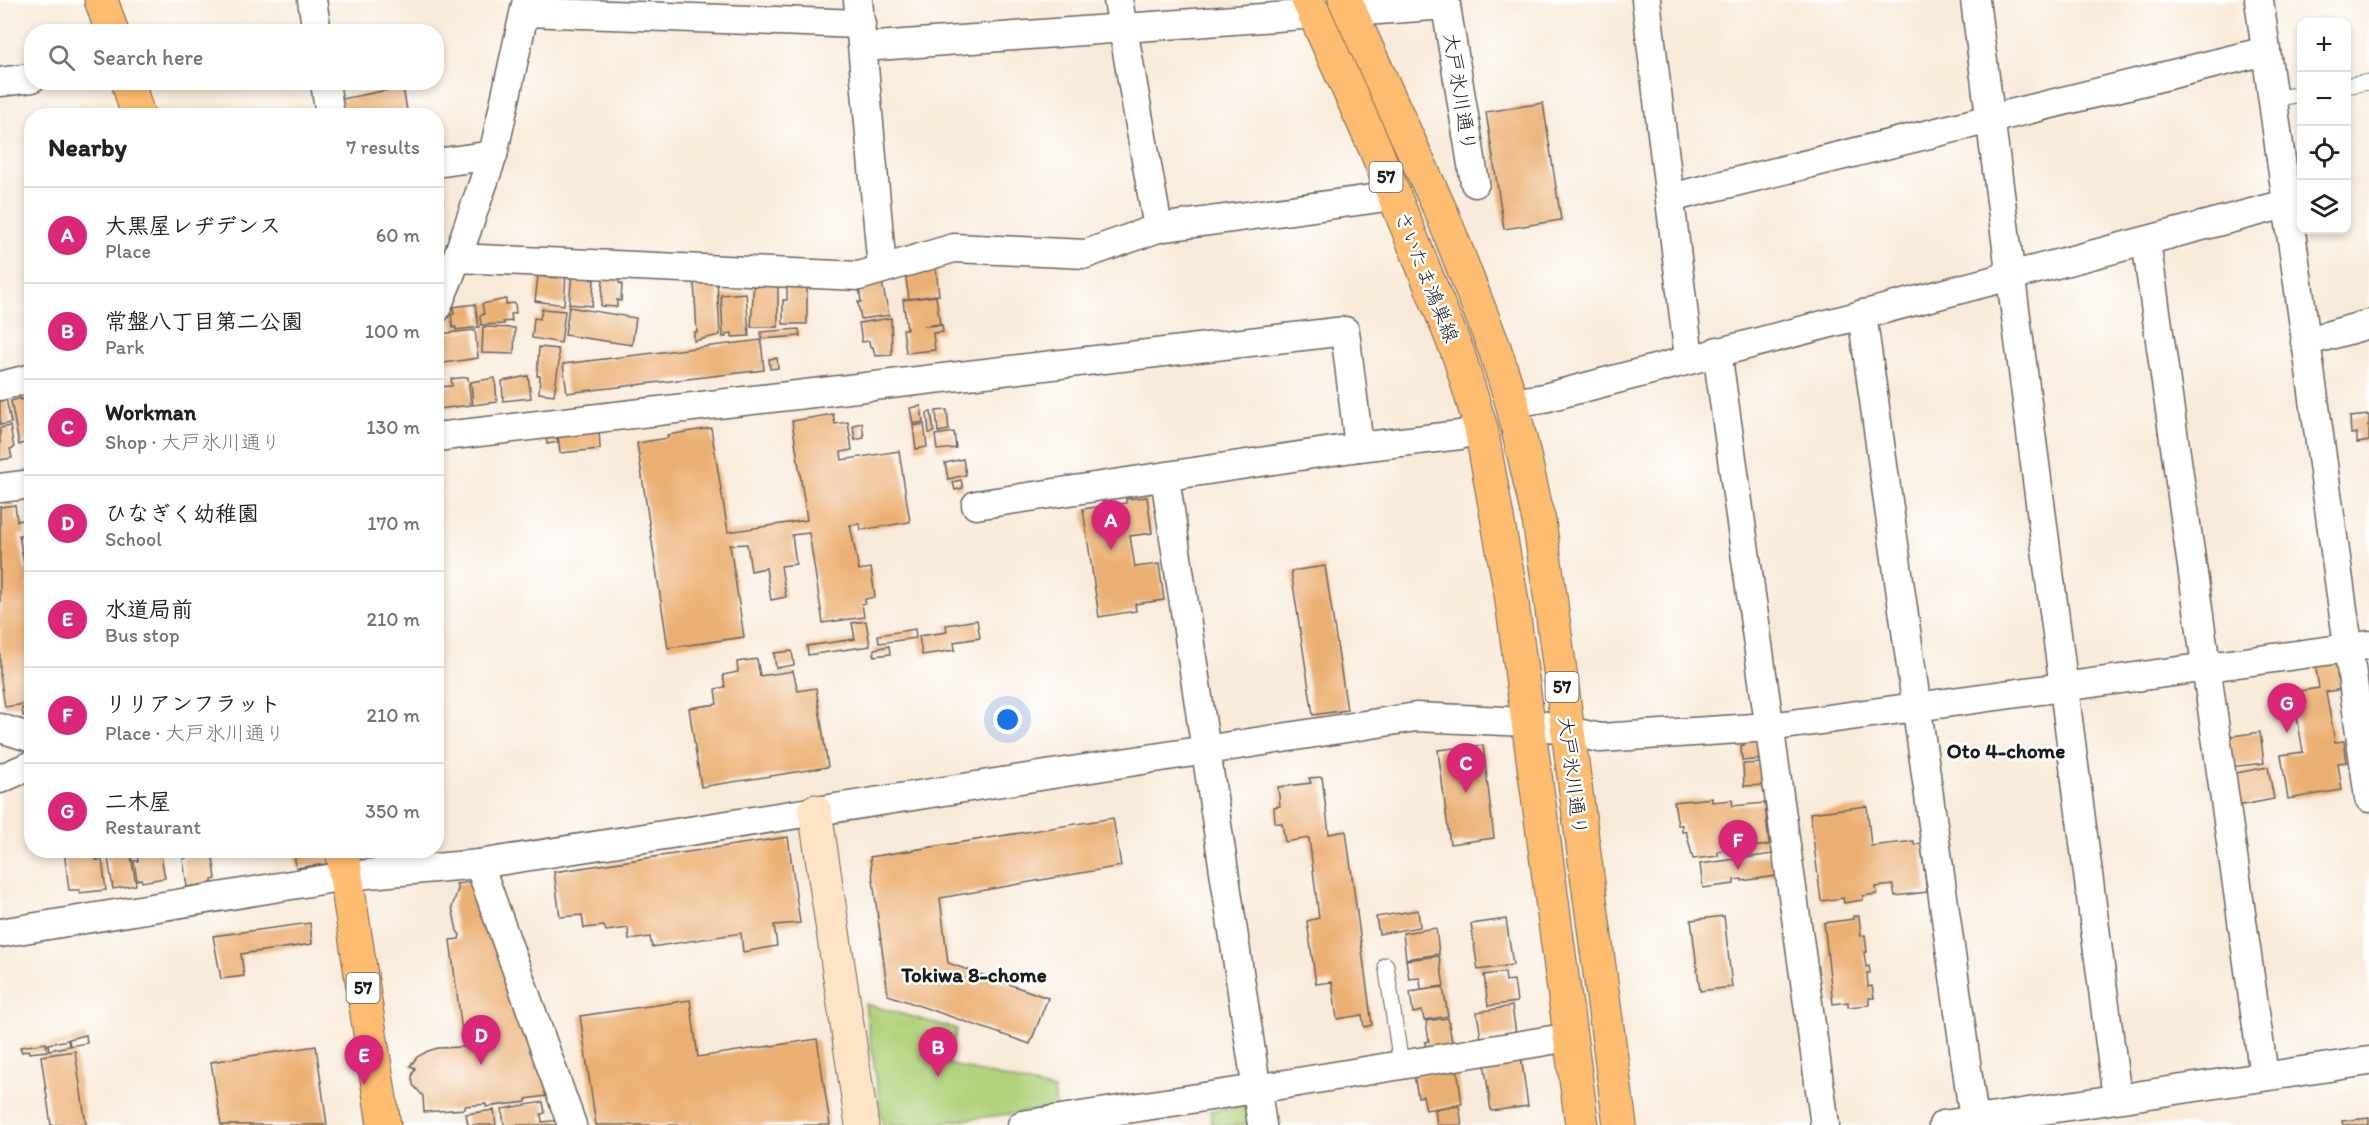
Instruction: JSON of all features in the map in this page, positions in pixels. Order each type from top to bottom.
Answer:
[{"type":"main road","points":[[101,0],[109,24]]},
{"type":"main road","name":"さいたま鴻巣線","points":[[1348,6],[1443,216],[1494,347]]},
{"type":"main road","name":"さいたま鴻巣線","points":[[1312,7],[1371,138],[1459,356]]},
{"type":"main road","points":[[130,90],[136,108]]},
{"type":"main road","name":"大戸氷川通り","points":[[1494,347],[1512,403],[1539,521],[1620,1125]]},
{"type":"main road","name":"大戸氷川通り","points":[[1459,356],[1481,428],[1511,595],[1570,1037]]},
{"type":"main road","name":"57","points":[[344,863],[384,1125]]},
{"type":"main road","name":"57","points":[[1570,1037],[1582,1125]]},
{"type":"street","points":[[312,0],[315,24]]},
{"type":"street","points":[[1118,0],[1158,228]]},
{"type":"street","points":[[1646,0],[1689,358]]},
{"type":"street","points":[[1975,0],[2117,1098]]},
{"type":"street","points":[[2259,0],[2305,342],[2359,646],[2369,798]]},
{"type":"street","points":[[1348,6],[1445,2]]},
{"type":"street","name":"大戸氷川通り","points":[[1445,2],[1475,183]]},
{"type":"street","points":[[444,289],[493,155],[526,6],[860,24],[1123,28],[1312,7]]},
{"type":"street","points":[[860,24],[882,269]]},
{"type":"street","points":[[1670,198],[2266,51]]},
{"type":"street","points":[[0,82],[24,79]]},
{"type":"street","points":[[326,90],[329,108]]},
{"type":"street","points":[[444,162],[493,155]]},
{"type":"street","points":[[457,258],[859,276],[954,248],[1086,254],[1158,228],[1394,196]]},
{"type":"street","points":[[1512,403],[1544,398],[1689,358],[2146,242],[2286,204]]},
{"type":"street","points":[[2146,242],[2264,1076]]},
{"type":"street","points":[[1862,314],[1974,1120]]},
{"type":"street","points":[[2305,342],[2369,324]]},
{"type":"street","points":[[444,436],[1345,331],[1359,447]]},
{"type":"street","points":[[1717,351],[1825,1125]]},
{"type":"street","points":[[0,386],[24,380]]},
{"type":"street","points":[[976,505],[1359,447],[1460,435],[1481,428]]},
{"type":"street","points":[[1165,477],[1262,1125]]},
{"type":"street","points":[[0,488],[24,485]]},
{"type":"street","points":[[0,933],[344,863],[479,864],[1416,717],[1527,722],[1600,738],[1770,728],[2359,646]]},
{"type":"street","points":[[0,728],[24,736]]},
{"type":"street","points":[[0,779],[24,768]]},
{"type":"street","points":[[815,811],[861,1125]]},
{"type":"street","points":[[479,864],[572,1125]]},
{"type":"street","points":[[1022,1125],[1570,1037]]},
{"type":"street","points":[[1943,1125],[2369,1061]]},
{"type":"lane","points":[[2351,85],[2369,82]]},
{"type":"lane","points":[[2272,99],[2297,95]]},
{"type":"lane","points":[[1386,965],[1401,1064]]},
{"type":"green space","points":[[865,1004],[957,1029],[948,1064],[1054,1090],[1056,1108],[922,1125],[883,1125]]},
{"type":"green space","points":[[1248,1105],[1251,1125],[1212,1125],[1210,1111]]},
{"type":"building","points":[[388,90],[404,90],[407,108],[338,108],[337,100]]},
{"type":"building","points":[[1543,103],[1561,220],[1504,229],[1486,112]]},
{"type":"building","points":[[935,259],[939,295],[909,299],[904,266]]},
{"type":"building","points":[[558,272],[566,273],[564,305],[535,301],[538,276],[557,278]]},
{"type":"building","points":[[572,274],[590,276],[590,279],[594,280],[592,306],[569,304]]},
{"type":"building","points":[[605,278],[618,279],[622,284],[621,301],[617,300],[617,307],[601,306]]},
{"type":"building","points":[[881,278],[889,315],[861,319],[858,302],[861,302],[859,286]]},
{"type":"building","points":[[717,280],[720,335],[694,341],[694,332],[697,332],[694,282]]},
{"type":"building","points":[[754,281],[778,281],[778,327],[751,327]]},
{"type":"building","points":[[787,283],[807,284],[807,324],[783,324],[783,300],[787,300]]},
{"type":"building","points":[[746,293],[749,336],[732,337],[732,333],[723,337],[721,295]]},
{"type":"building","points":[[936,296],[940,324],[924,326],[942,325],[943,332],[933,333],[935,350],[906,353],[903,329],[907,329],[903,300]]},
{"type":"building","points":[[506,299],[506,304],[515,303],[516,313],[511,314],[512,321],[503,322],[504,324],[481,325],[480,316],[484,314],[482,304]]},
{"type":"building","points":[[475,304],[479,327],[456,330],[456,327],[453,328],[451,315],[454,314],[453,307]]},
{"type":"building","points":[[569,307],[636,318],[632,345],[565,335]]},
{"type":"building","points":[[542,309],[565,311],[561,343],[532,338],[534,318],[540,319]]},
{"type":"building","points":[[891,318],[892,355],[875,356],[869,341],[862,342],[859,323]]},
{"type":"building","points":[[483,327],[515,328],[514,354],[482,353]]},
{"type":"building","points":[[799,329],[800,336],[762,339],[761,332]]},
{"type":"building","points":[[475,330],[478,358],[444,363],[444,333]]},
{"type":"building","points":[[761,340],[764,370],[567,393],[563,364]]},
{"type":"building","points":[[539,347],[558,349],[559,362],[554,395],[539,393],[540,376],[537,376]]},
{"type":"building","points":[[777,358],[778,368],[770,369],[769,359]]},
{"type":"building","points":[[528,376],[531,398],[503,401],[502,381]]},
{"type":"building","points":[[468,377],[471,405],[444,408],[444,387],[452,386],[451,379]]},
{"type":"building","points":[[495,378],[497,402],[473,405],[471,382]]},
{"type":"building","points":[[5,393],[11,423],[0,425],[0,394]]},
{"type":"building","points":[[21,398],[24,400],[24,443],[19,445],[11,401]]},
{"type":"building","points":[[921,406],[923,422],[913,424],[910,408]]},
{"type":"building","points":[[947,410],[949,430],[938,432],[936,411]]},
{"type":"building","points":[[931,412],[934,432],[929,433],[927,413]]},
{"type":"building","points":[[833,414],[835,424],[848,422],[852,450],[841,452],[842,460],[899,451],[910,522],[861,530],[860,524],[850,525],[859,570],[871,568],[875,597],[865,599],[865,603],[862,604],[864,617],[823,623],[809,533],[792,535],[796,564],[781,566],[786,597],[771,600],[766,568],[751,571],[747,544],[730,545],[744,637],[668,648],[637,443],[668,438],[667,435],[711,428],[728,532],[807,520],[792,421]]},
{"type":"building","points":[[2369,415],[2369,441],[2357,443],[2357,433],[2351,434],[2350,417]]},
{"type":"building","points":[[862,423],[864,438],[855,440],[853,425]]},
{"type":"building","points":[[924,424],[927,447],[916,449],[913,426]]},
{"type":"building","points":[[10,426],[14,448],[10,449],[12,458],[0,460],[0,428]]},
{"type":"building","points":[[599,430],[600,449],[560,453],[558,434]]},
{"type":"building","points":[[954,432],[956,448],[937,450],[935,435]]},
{"type":"building","points":[[556,434],[558,442],[547,444],[546,436]]},
{"type":"building","points":[[963,459],[966,475],[948,479],[945,463]]},
{"type":"building","points":[[961,480],[963,488],[955,490],[953,482]]},
{"type":"building","points":[[1147,497],[1152,533],[1130,536],[1135,567],[1159,564],[1164,600],[1135,604],[1136,611],[1099,617],[1083,509],[1126,503],[1126,499]]},
{"type":"building","points":[[15,505],[17,521],[23,520],[24,527],[24,534],[19,535],[24,564],[24,704],[5,707],[0,674],[0,507]]},
{"type":"building","points":[[1325,566],[1347,710],[1313,715],[1291,571]]},
{"type":"building","points":[[977,620],[980,638],[954,642],[955,650],[922,655],[919,636],[947,632],[946,625]]},
{"type":"building","points":[[866,621],[870,646],[808,655],[807,646],[855,639],[852,623]]},
{"type":"building","points":[[915,629],[916,638],[879,643],[878,635]]},
{"type":"building","points":[[889,646],[890,654],[874,656],[874,649]]},
{"type":"building","points":[[792,651],[794,665],[776,668],[774,653]]},
{"type":"building","points":[[2343,657],[2347,688],[2326,692],[2335,742],[2344,741],[2347,762],[2338,763],[2342,790],[2288,799],[2281,755],[2303,752],[2293,692],[2319,688],[2315,663]]},
{"type":"building","points":[[757,659],[760,676],[793,671],[798,691],[816,688],[828,767],[701,787],[689,708],[717,704],[715,689],[725,687],[723,675],[738,672],[737,662]]},
{"type":"building","points":[[2260,732],[2264,763],[2230,767],[2226,737]]},
{"type":"building","points":[[1757,740],[1764,759],[1742,761],[1741,746],[1744,745],[1744,741]]},
{"type":"building","points":[[1483,745],[1494,838],[1450,844],[1438,750]]},
{"type":"building","points":[[1764,763],[1765,785],[1744,786],[1743,764]]},
{"type":"building","points":[[2268,767],[2274,799],[2237,806],[2231,774]]},
{"type":"building","points":[[1322,777],[1329,834],[1346,831],[1372,1025],[1364,1027],[1362,1015],[1337,1019],[1332,982],[1316,984],[1307,921],[1319,918],[1309,838],[1285,842],[1282,823],[1275,823],[1274,807],[1280,806],[1278,787],[1311,783],[1309,778]]},
{"type":"building","points":[[1712,798],[1712,802],[1732,800],[1733,806],[1765,803],[1769,845],[1718,851],[1718,856],[1693,859],[1686,831],[1682,832],[1682,825],[1678,825],[1674,802]]},
{"type":"building","points":[[1867,806],[1871,846],[1914,841],[1914,845],[1921,844],[1927,892],[1895,896],[1893,885],[1876,887],[1877,894],[1863,896],[1863,900],[1844,903],[1843,898],[1821,901],[1810,813]]},
{"type":"building","points":[[1113,818],[1121,866],[940,898],[948,963],[1048,998],[1030,1044],[888,995],[870,857]]},
{"type":"building","points":[[788,837],[800,923],[774,925],[777,946],[743,952],[741,933],[652,947],[650,937],[629,940],[628,928],[606,931],[604,926],[584,928],[582,915],[560,917],[554,872]]},
{"type":"building","points":[[1773,854],[1776,876],[1734,880],[1734,884],[1703,888],[1700,864]]},
{"type":"building","points":[[65,858],[102,860],[106,890],[79,893],[80,890],[69,890]]},
{"type":"building","points":[[108,858],[131,858],[136,885],[113,889]]},
{"type":"building","points":[[137,858],[161,858],[165,878],[142,882],[141,879],[137,880],[134,861],[138,861]]},
{"type":"building","points":[[213,858],[216,879],[212,880],[212,883],[187,887],[183,859]]},
{"type":"building","points":[[295,858],[331,858],[332,863],[296,868]]},
{"type":"building","points":[[475,881],[553,1095],[526,1099],[526,1102],[486,1107],[486,1104],[465,1106],[465,1109],[424,1112],[423,1096],[413,1085],[412,1076],[415,1068],[410,1066],[417,1057],[428,1051],[438,1048],[464,1047],[450,940],[459,939],[460,935],[452,907],[458,889],[456,884]]},
{"type":"building","points":[[1418,910],[1420,927],[1379,934],[1376,917]]},
{"type":"building","points":[[1724,916],[1732,987],[1700,991],[1691,920]]},
{"type":"building","points":[[1853,916],[1859,916],[1861,936],[1865,935],[1867,952],[1864,952],[1866,967],[1869,966],[1870,973],[1867,973],[1868,987],[1872,986],[1874,998],[1869,998],[1869,1005],[1848,1007],[1848,1002],[1833,1004],[1824,923],[1853,919]]},
{"type":"building","points":[[1506,919],[1513,965],[1478,970],[1471,924]]},
{"type":"building","points":[[310,923],[312,944],[241,954],[244,976],[221,979],[213,936]]},
{"type":"building","points":[[1436,928],[1439,954],[1406,959],[1403,933]]},
{"type":"building","points":[[1439,956],[1444,986],[1421,989],[1420,978],[1409,979],[1406,960]]},
{"type":"building","points":[[1505,972],[1506,981],[1514,980],[1517,1002],[1488,1006],[1484,975]]},
{"type":"building","points":[[1443,987],[1448,1016],[1424,1020],[1422,1011],[1413,1013],[1410,992]]},
{"type":"building","points":[[690,1000],[698,1057],[817,1039],[830,1125],[596,1125],[580,1016]]},
{"type":"building","points":[[1512,1006],[1516,1034],[1481,1039],[1477,1012]]},
{"type":"building","points":[[1448,1018],[1453,1048],[1426,1052],[1425,1042],[1429,1041],[1426,1021]]},
{"type":"building","points":[[86,1035],[87,1043],[70,1046],[69,1039]]},
{"type":"building","points":[[68,1040],[69,1046],[49,1050],[48,1044]]},
{"type":"building","points":[[46,1043],[47,1051],[22,1052],[20,1047]]},
{"type":"building","points":[[316,1046],[327,1125],[221,1125],[211,1062]]},
{"type":"building","points":[[75,1051],[86,1125],[51,1125],[41,1056]]},
{"type":"building","points":[[1521,1056],[1528,1106],[1491,1111],[1484,1061]]},
{"type":"building","points":[[1457,1068],[1462,1104],[1426,1110],[1423,1096],[1418,1097],[1414,1075]]},
{"type":"building","points":[[543,1102],[545,1113],[541,1114],[542,1122],[561,1120],[562,1125],[504,1125],[502,1109]]},
{"type":"building","points":[[1459,1106],[1462,1125],[1437,1125],[1435,1110]]},
{"type":"building","points":[[494,1110],[496,1125],[468,1125],[466,1114]]},
{"type":"building","points":[[2369,1118],[2369,1125],[2343,1125],[2342,1121]]},
{"type":"place","name":"大黒屋レヂデンス","points":[[1111,550]]},
{"type":"place","name":"二木屋","points":[[2287,733]]},
{"type":"place","name":"Workman","points":[[1466,793]]},
{"type":"place","name":"リリアンフラット","points":[[1738,870]]},
{"type":"place","name":"ひなぎく幼稚園","points":[[481,1065]]},
{"type":"place","name":"常盤八丁目第二公園","points":[[938,1077]]},
{"type":"place","name":"水道局前","points":[[364,1085]]},
{"type":"district","name":"Oto 4-chome","points":[[2006,750]]},
{"type":"district","name":"Tokiwa 8-chome","points":[[974,974]]}]
